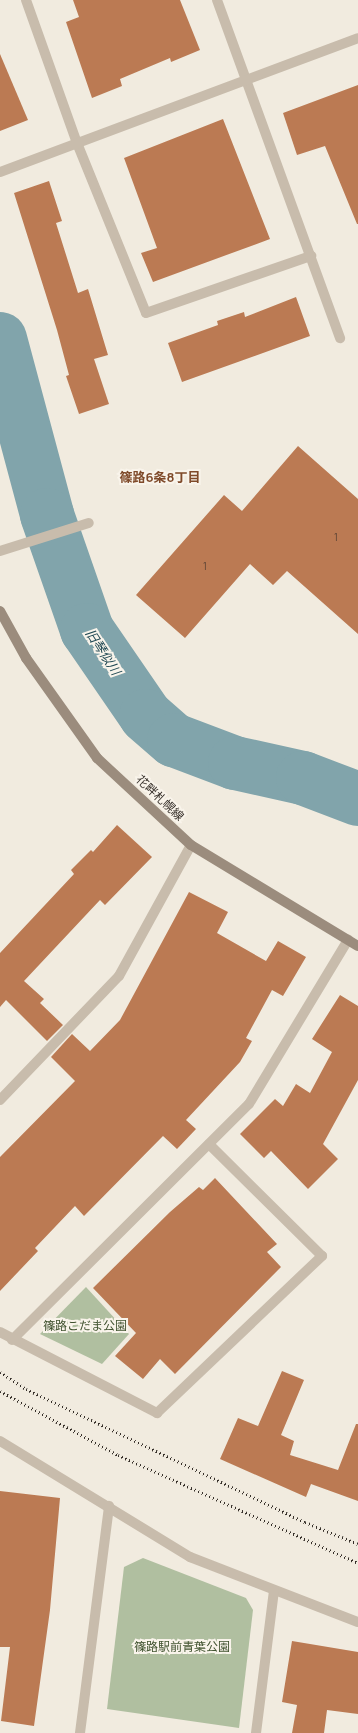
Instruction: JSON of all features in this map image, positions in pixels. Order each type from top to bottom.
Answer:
[{"type":"main road","name":"花畔札幌線","points":[[0,611],[26,658],[98,758],[191,845],[358,946]]},
{"type":"street","points":[[26,0],[78,143],[146,313],[311,256]]},
{"type":"street","points":[[218,0],[248,79],[340,338]]},
{"type":"street","points":[[0,172],[358,38]]},
{"type":"street","points":[[0,551],[27,541],[89,524]]},
{"type":"street","points":[[0,1100],[119,976],[191,845]]},
{"type":"street","points":[[12,1340],[249,1104],[348,940]]},
{"type":"street","points":[[0,1332],[12,1340],[157,1413],[322,1256],[208,1144]]},
{"type":"street","points":[[0,1441],[109,1506],[190,1557],[274,1591],[358,1622]]},
{"type":"street","points":[[80,1733],[109,1506]]},
{"type":"street","points":[[256,1733],[274,1591]]},
{"type":"green space","name":"篠路こだま公園","points":[[86,1287],[129,1334],[102,1364],[40,1334]]},
{"type":"green space","name":"篠路駅前青葉公園","points":[[143,1558],[246,1598],[253,1610],[239,1728],[107,1709],[124,1567]]},
{"type":"building","points":[[73,0],[180,0],[200,50],[171,62],[170,58],[120,79],[122,86],[92,98],[66,22],[79,17]]},
{"type":"building","points":[[0,54],[28,120],[0,131]]},
{"type":"building","points":[[358,85],[357,224],[325,146],[297,155],[283,113]]},
{"type":"building","points":[[223,119],[270,239],[153,282],[141,253],[157,248],[124,158]]},
{"type":"building","points":[[49,181],[62,221],[56,223],[78,293],[88,289],[108,355],[94,359],[109,404],[79,414],[66,376],[69,375],[57,330],[14,193]]},
{"type":"building","points":[[296,297],[310,336],[182,382],[168,343],[218,325],[217,321],[244,312],[245,317]]},
{"type":"building","points":[[298,446],[358,499],[358,634],[287,571],[273,585],[250,564],[185,638],[136,595],[224,495],[242,511]]},
{"type":"building","points":[[117,825],[152,857],[105,905],[100,900],[24,981],[44,999],[40,1003],[63,1025],[47,1041],[6,1000],[0,1007],[0,953],[74,874],[71,870],[91,850],[93,852]]},
{"type":"building","points":[[189,892],[228,912],[217,933],[266,961],[278,941],[306,957],[283,996],[272,990],[246,1038],[252,1041],[240,1062],[186,1120],[196,1129],[177,1149],[163,1136],[84,1216],[75,1206],[35,1248],[38,1251],[0,1291],[0,1157],[75,1081],[51,1057],[72,1034],[90,1051],[120,1020]]},
{"type":"building","points":[[340,995],[358,1006],[358,1080],[323,1144],[338,1159],[308,1189],[271,1151],[264,1158],[240,1134],[275,1099],[283,1106],[296,1084],[310,1093],[332,1052],[312,1039]]},
{"type":"building","points":[[215,1178],[277,1244],[267,1252],[281,1267],[175,1374],[160,1359],[143,1379],[115,1356],[136,1333],[93,1288],[170,1212],[199,1187],[203,1190]]},
{"type":"building","points":[[282,1371],[304,1380],[281,1435],[294,1441],[290,1455],[338,1470],[356,1424],[358,1424],[358,1501],[311,1484],[306,1497],[220,1459],[238,1418],[258,1426]]},
{"type":"building","points":[[0,1491],[60,1498],[50,1610],[34,1726],[1,1721],[10,1647],[0,1647]]},
{"type":"building","points":[[292,1641],[358,1652],[358,1714],[327,1710],[324,1733],[292,1733],[297,1705],[282,1702]]},
{"type":"waterway","name":"旧琴似川","points":[[0,339],[47,515],[87,630],[146,716],[174,740],[235,763],[303,778],[358,799]]},
{"type":"railway","points":[[0,1372],[26,1389],[305,1522],[358,1544]]},
{"type":"railway","points":[[0,1391],[118,1455],[358,1563]]},
{"type":"district","name":"篠路6条8丁目","points":[[160,477]]}]
